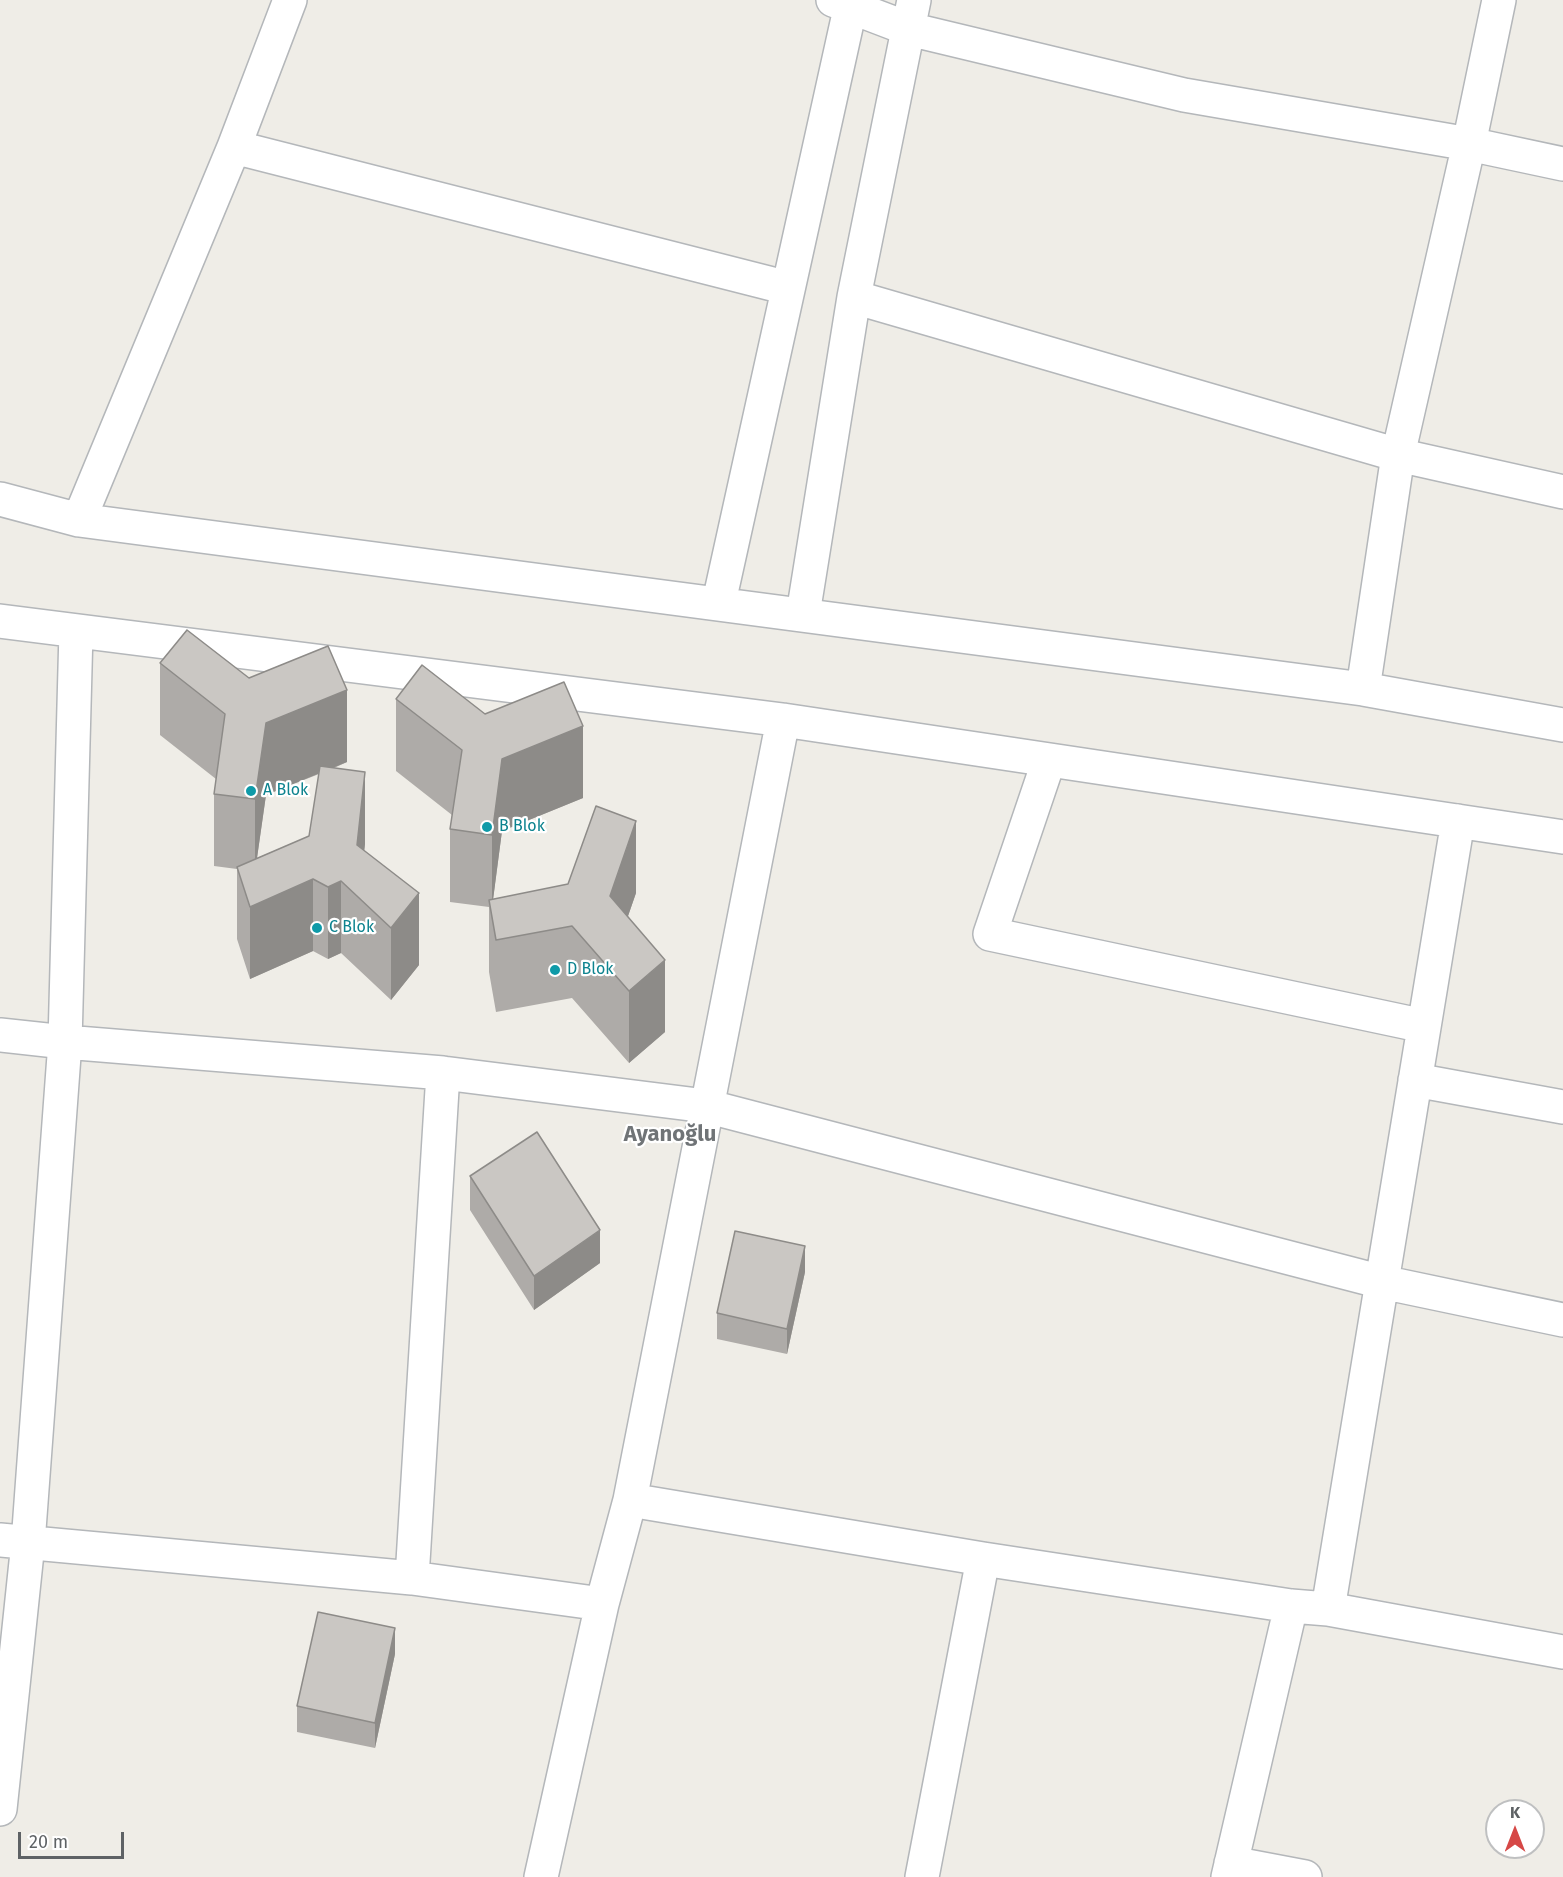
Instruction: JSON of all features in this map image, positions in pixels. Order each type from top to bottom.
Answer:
[{"type":"street","points":[[79,520],[234,147],[290,0]]},
{"type":"street","points":[[1363,688],[1398,455],[1470,144],[1499,0]]},
{"type":"street","points":[[718,602],[788,288],[845,2],[911,14],[1184,95],[1470,144],[1563,164]]},
{"type":"street","points":[[803,614],[854,297],[911,14]]},
{"type":"street","points":[[234,147],[788,288]]},
{"type":"street","points":[[854,297],[1398,455],[1563,492]]},
{"type":"street","points":[[0,499],[79,520],[1363,688],[1563,725]]},
{"type":"street","points":[[0,621],[783,720],[1563,837]]},
{"type":"street","points":[[0,1809],[14,1541],[65,1042],[76,631]]},
{"type":"street","points":[[541,1877],[603,1604],[630,1500],[783,720]]},
{"type":"street","points":[[1049,760],[990,934],[1425,1026]]},
{"type":"street","points":[[1328,1610],[1458,821]]},
{"type":"street","points":[[0,1035],[443,1073],[706,1106],[1382,1282],[1563,1320]]},
{"type":"street","points":[[412,1578],[443,1073]]},
{"type":"street","points":[[1416,1080],[1563,1107]]},
{"type":"street","points":[[630,1500],[983,1559],[1328,1610],[1563,1652]]},
{"type":"street","points":[[14,1541],[412,1578],[603,1604]]},
{"type":"street","points":[[922,1877],[983,1559]]},
{"type":"street","points":[[1291,1606],[1230,1870],[1305,1877]]},
{"type":"building","points":[[187,630],[249,678],[328,646],[347,690],[266,723],[255,799],[214,794],[225,714],[160,663]]},
{"type":"building","points":[[422,665],[485,714],[564,682],[583,726],[502,759],[492,835],[450,829],[462,750],[396,699]]},
{"type":"building","points":[[320,766],[365,772],[357,845],[419,893],[391,928],[341,881],[328,887],[313,879],[250,907],[237,867],[309,836]]},
{"type":"building","points":[[596,806],[636,821],[610,896],[665,960],[629,991],[572,926],[496,940],[489,900],[568,884]]},
{"type":"building","points":[[537,1132],[600,1230],[534,1276],[470,1176]]},
{"type":"building","points":[[735,1231],[805,1246],[787,1329],[717,1313]]},
{"type":"building","points":[[318,1612],[395,1628],[375,1723],[297,1706]]},
{"type":"place","name":"A Blok","points":[[251,791]]},
{"type":"place","name":"B Blok","points":[[487,827]]},
{"type":"place","name":"C Blok","points":[[317,928]]},
{"type":"place","name":"D Blok","points":[[555,970]]},
{"type":"district","name":"Ayanoğlu","points":[[670,1135]]}]
